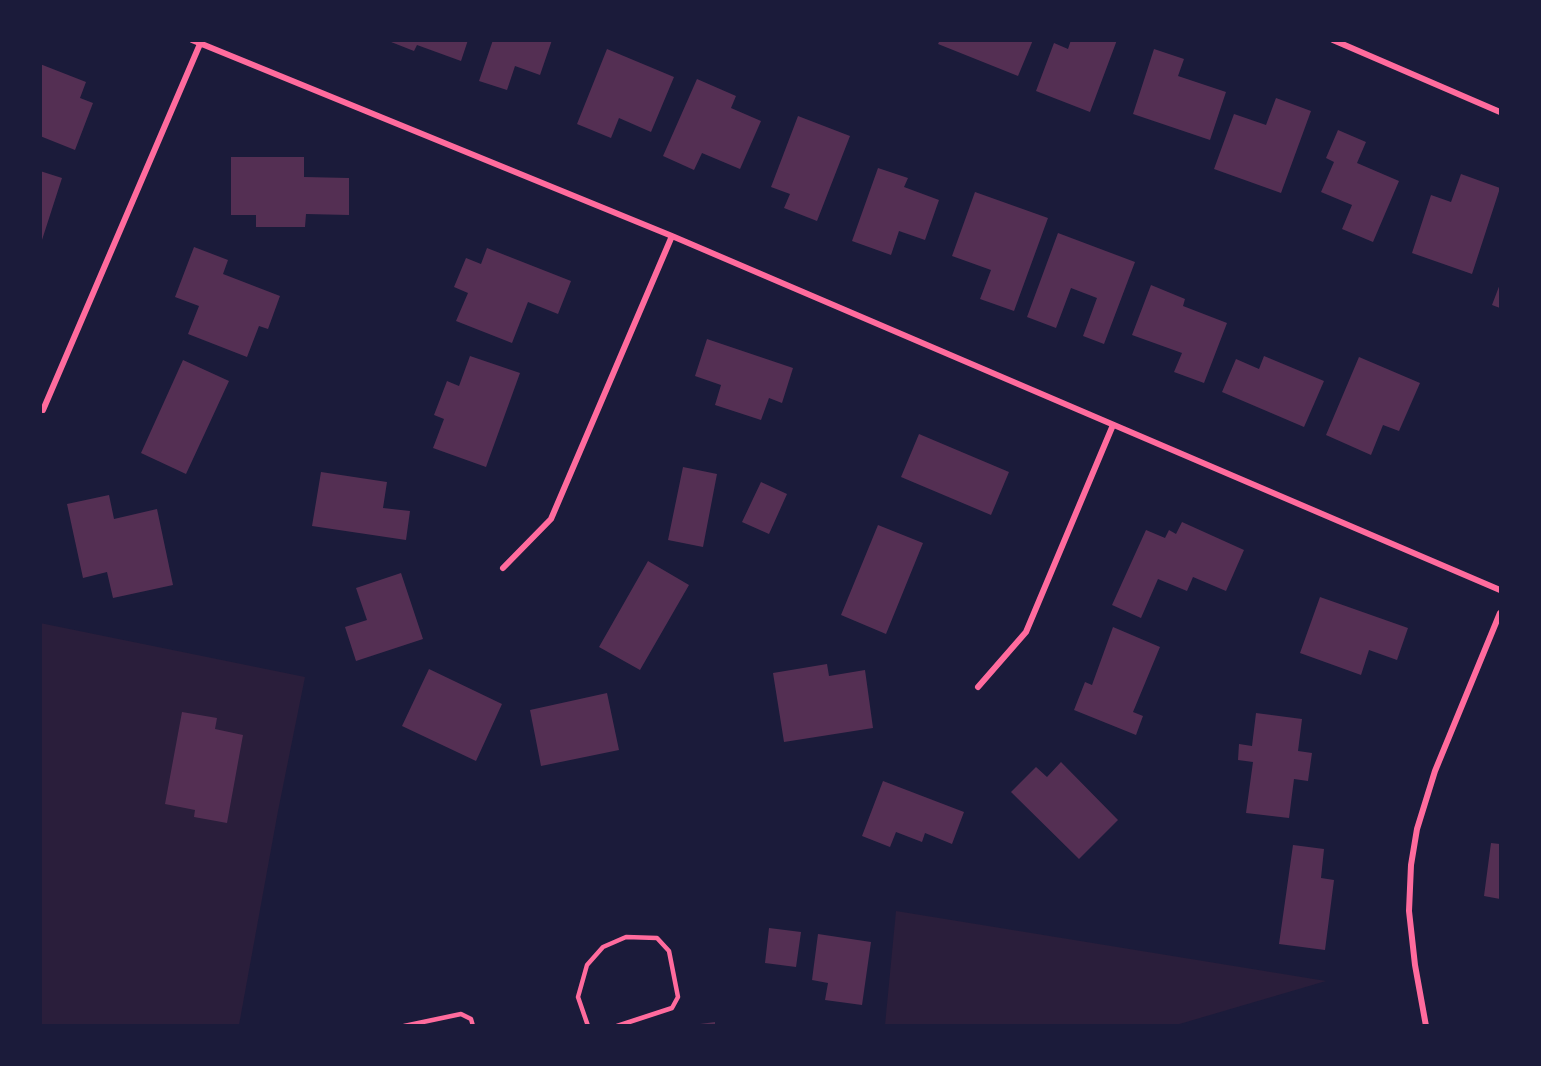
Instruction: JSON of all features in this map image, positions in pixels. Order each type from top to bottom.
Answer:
[{"type":"street","points":[[192,40],[672,236],[1500,590]]},
{"type":"street","points":[[1333,40],[1500,112]]},
{"type":"street","points":[[43,410],[200,44]]},
{"type":"street","points":[[502,568],[551,519],[672,236]]},
{"type":"street","points":[[978,687],[1026,632],[1113,425]]},
{"type":"street","points":[[1426,1026],[1409,911],[1411,866],[1417,829],[1435,771],[1500,613]]},
{"type":"lane","points":[[588,1026],[578,997],[587,965],[603,947],[626,937],[657,938],[669,951],[678,997],[672,1008],[617,1026]]},
{"type":"lane","points":[[404,1026],[461,1014],[471,1019],[474,1026]]},
{"type":"shaded area","points":[[40,623],[305,677],[239,1025],[41,1025]]},
{"type":"shaded area","points":[[896,911],[1326,981],[1176,1025],[885,1025]]},
{"type":"building","points":[[386,40],[468,40],[461,61],[417,45],[414,51]]},
{"type":"building","points":[[493,40],[552,40],[540,75],[515,66],[507,90],[479,81]]},
{"type":"building","points":[[940,40],[1033,40],[1018,76],[938,44]]},
{"type":"building","points":[[1071,40],[1117,40],[1090,112],[1036,91],[1054,43],[1068,49]]},
{"type":"building","points":[[607,49],[674,77],[651,132],[619,118],[611,138],[577,124]]},
{"type":"building","points":[[1154,49],[1184,59],[1178,76],[1226,92],[1210,140],[1133,114]]},
{"type":"building","points":[[40,64],[86,82],[80,98],[93,103],[75,150],[40,136]]},
{"type":"building","points":[[697,79],[736,96],[731,108],[761,121],[740,169],[702,153],[694,170],[663,156]]},
{"type":"building","points":[[1276,98],[1311,111],[1281,193],[1214,169],[1234,114],[1266,125]]},
{"type":"building","points":[[798,116],[850,136],[817,221],[784,208],[790,194],[771,187]]},
{"type":"building","points":[[1338,130],[1366,142],[1357,163],[1399,181],[1373,242],[1342,229],[1352,205],[1321,192],[1334,162],[1326,158]]},
{"type":"building","points":[[231,157],[304,157],[304,177],[349,178],[349,215],[306,214],[305,227],[256,227],[256,215],[231,215]]},
{"type":"building","points":[[878,168],[908,178],[904,187],[939,200],[925,240],[899,231],[891,255],[852,241]]},
{"type":"building","points":[[40,171],[62,178],[41,243],[40,243]]},
{"type":"building","points":[[1461,174],[1500,188],[1472,274],[1412,253],[1431,195],[1451,202]]},
{"type":"building","points":[[975,192],[1048,218],[1014,311],[980,299],[991,270],[952,256]]},
{"type":"building","points":[[1058,233],[1135,262],[1104,344],[1083,336],[1097,298],[1071,288],[1056,328],[1027,317]]},
{"type":"building","points":[[194,247],[228,260],[223,274],[280,296],[268,329],[259,326],[247,357],[188,334],[199,306],[175,297]]},
{"type":"building","points":[[487,248],[571,281],[558,314],[528,302],[512,343],[456,321],[468,293],[454,287],[466,258],[481,264]]},
{"type":"building","points":[[1500,284],[1500,308],[1492,305]]},
{"type":"building","points":[[1151,285],[1185,299],[1183,306],[1227,323],[1204,383],[1174,372],[1182,353],[1132,335]]},
{"type":"building","points":[[707,339],[793,368],[782,403],[769,398],[761,420],[715,405],[721,385],[695,376]]},
{"type":"building","points":[[470,356],[520,373],[486,467],[433,448],[444,419],[434,415],[447,381],[459,386]]},
{"type":"building","points":[[1264,356],[1324,381],[1304,427],[1222,392],[1236,359],[1259,369]]},
{"type":"building","points":[[1359,357],[1420,383],[1399,431],[1383,425],[1371,455],[1326,435]]},
{"type":"building","points":[[183,360],[229,381],[186,474],[141,453]]},
{"type":"building","points":[[919,434],[1009,472],[991,515],[901,477]]},
{"type":"building","points":[[683,467],[717,474],[703,547],[668,540]]},
{"type":"building","points":[[321,472],[387,482],[383,508],[410,511],[406,540],[312,526]]},
{"type":"building","points":[[761,482],[787,494],[769,534],[742,522]]},
{"type":"building","points":[[109,495],[114,519],[157,509],[173,585],[113,598],[107,572],[83,578],[67,504]]},
{"type":"building","points":[[1182,522],[1244,550],[1226,591],[1193,577],[1187,591],[1158,579],[1141,618],[1112,605],[1146,530],[1165,538],[1169,530],[1176,534]]},
{"type":"building","points":[[878,525],[923,543],[886,634],[841,615]]},
{"type":"building","points":[[648,561],[689,585],[640,670],[599,647]]},
{"type":"building","points":[[401,573],[423,639],[356,661],[345,627],[367,620],[356,588]]},
{"type":"building","points":[[1320,597],[1408,628],[1397,660],[1369,650],[1361,675],[1300,653]]},
{"type":"building","points":[[1113,627],[1160,647],[1133,712],[1143,716],[1136,735],[1074,710],[1085,682],[1092,685]]},
{"type":"building","points":[[827,664],[829,676],[865,670],[873,728],[784,742],[773,673]]},
{"type":"building","points":[[429,669],[502,704],[476,761],[402,726]]},
{"type":"building","points":[[607,693],[619,750],[541,766],[530,710]]},
{"type":"building","points":[[182,712],[217,718],[215,729],[243,735],[227,823],[194,817],[195,810],[165,804]]},
{"type":"building","points":[[1256,713],[1302,719],[1298,751],[1312,753],[1308,781],[1294,779],[1289,818],[1246,813],[1253,762],[1238,760],[1239,744],[1252,746]]},
{"type":"building","points":[[1061,762],[1118,820],[1079,859],[1011,792],[1036,767],[1047,777]]},
{"type":"building","points":[[883,781],[964,812],[952,844],[925,833],[922,842],[896,832],[890,847],[862,836]]},
{"type":"building","points":[[1491,843],[1500,844],[1500,899],[1484,896]]},
{"type":"building","points":[[1293,845],[1324,849],[1321,878],[1334,880],[1325,950],[1279,944]]},
{"type":"building","points":[[769,928],[801,932],[796,967],[765,963]]},
{"type":"building","points":[[818,934],[871,942],[862,1005],[825,1000],[828,983],[812,980]]},
{"type":"building","points":[[715,1022],[715,1026],[700,1026],[700,1024]]}]
